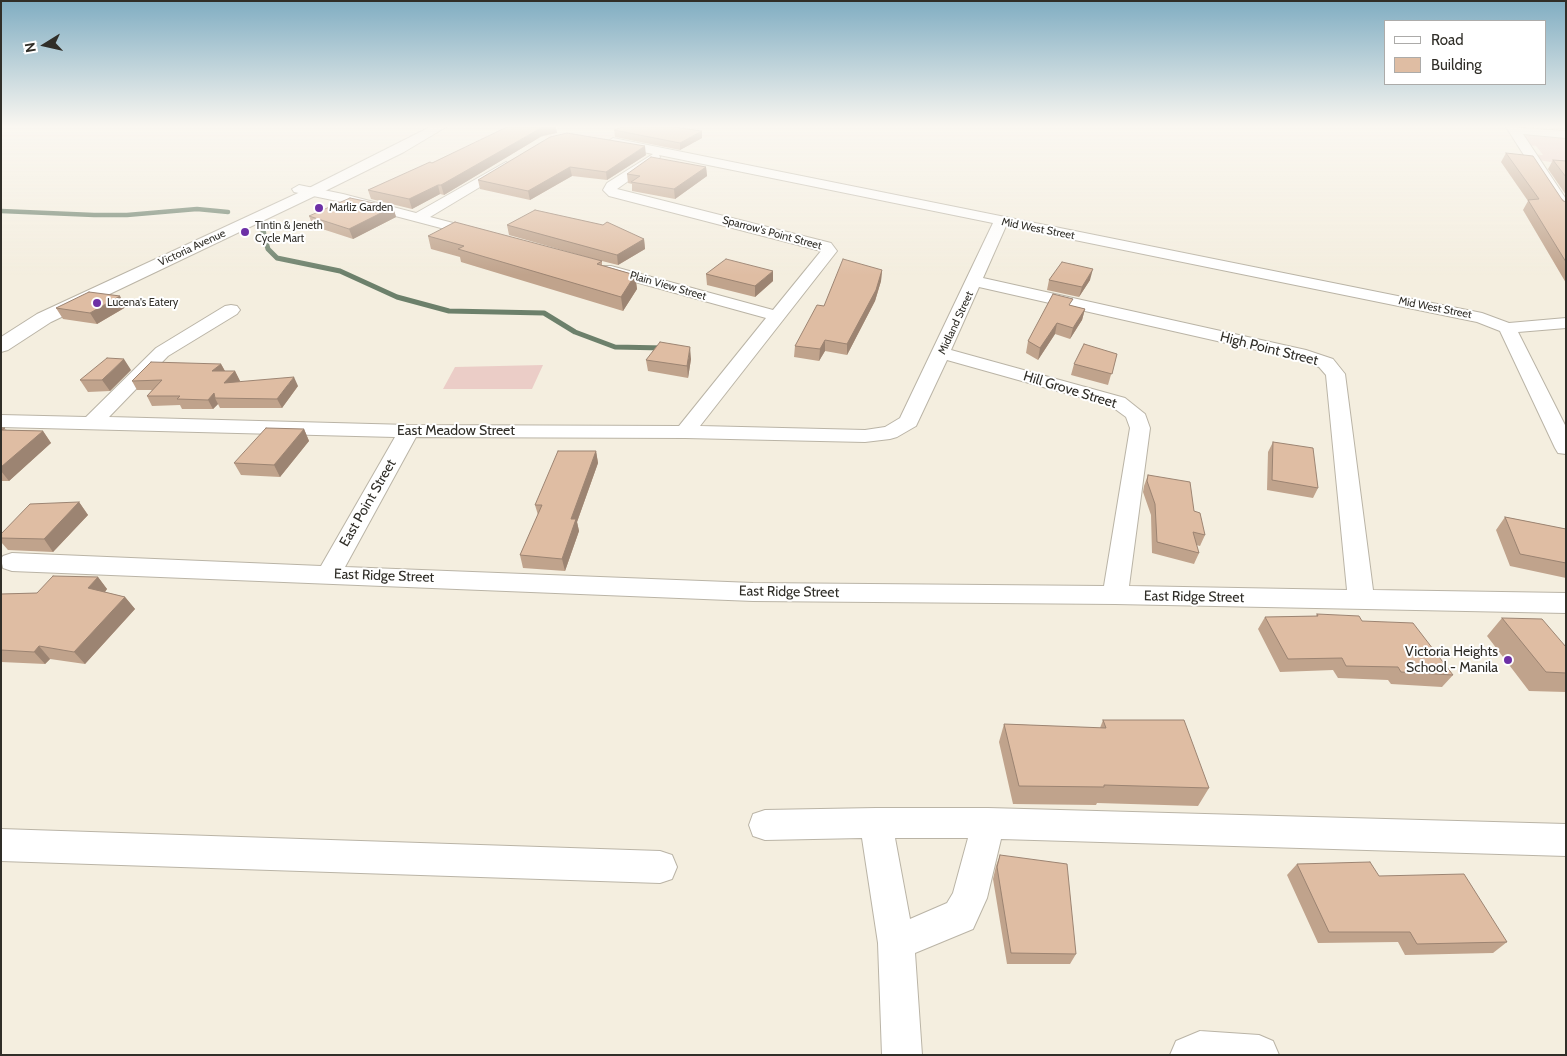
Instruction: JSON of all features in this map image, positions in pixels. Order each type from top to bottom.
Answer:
[{"type":"main road","name":"Victoria Avenue","points":[[1,346],[44,318],[331,176]]},
{"type":"main road","name":"Victoria Avenue","points":[[1,330],[25,316],[337,176]]},
{"type":"main road","points":[[25,316],[44,318]]},
{"type":"street","points":[[420,217],[489,176]]},
{"type":"street","name":"Sparrow's Point Street","points":[[626,176],[612,186],[610,190],[614,193],[826,246],[829,251],[685,432]]},
{"type":"street","name":"Mid West Street","points":[[779,176],[1482,318],[1507,328]]},
{"type":"street","points":[[1545,176],[1564,204]]},
{"type":"street","points":[[1547,180],[1566,182]]},
{"type":"street","points":[[306,190],[420,217],[495,238]]},
{"type":"street","name":"Midland Street","points":[[909,422],[1002,222]]},
{"type":"street","name":"Plain View Street","points":[[589,264],[777,316]]},
{"type":"street","name":"High Point Street","points":[[975,282],[1296,354],[1326,363],[1335,374],[1361,600]]},
{"type":"street","points":[[92,423],[162,352],[231,310]]},
{"type":"street","points":[[1566,323],[1507,328],[1566,448]]},
{"type":"street","name":"Hill Grove Street","points":[[942,353],[1118,402],[1135,414],[1140,428],[1115,595]]},
{"type":"street","name":"East Meadow Street","points":[[1,421],[409,431],[685,432],[865,436],[890,433],[909,422]]},
{"type":"street","name":"East Point Street","points":[[328,574],[409,431]]},
{"type":"street","name":"East Ridge Street","points":[[12,562],[753,592],[1115,595],[1566,603]]},
{"type":"street","points":[[876,823],[896,942],[902,1055]]},
{"type":"street","points":[[896,942],[960,916],[969,898],[988,823]]},
{"type":"street","points":[[765,825],[988,823],[1566,840]]},
{"type":"street","points":[[1,845],[660,867]]},
{"type":"street","points":[[1190,1055],[1200,1051],[1259,1055]]},
{"type":"shaded area","points":[[543,365],[532,389],[443,389],[455,367]]},
{"type":"building","points":[[398,176],[456,176],[409,199],[368,190]]},
{"type":"building","points":[[484,176],[554,176],[528,191],[478,180]]},
{"type":"building","points":[[640,176],[693,176],[674,189],[631,182]]},
{"type":"building","points":[[1523,176],[1547,176],[1563,201],[1566,202],[1566,262],[1528,200],[1539,199]]},
{"type":"building","points":[[350,198],[393,207],[349,229],[309,216]]},
{"type":"building","points":[[535,210],[603,225],[607,222],[644,239],[617,255],[507,225]]},
{"type":"building","points":[[455,222],[602,261],[597,264],[635,275],[621,297],[458,249],[464,246],[428,236]]},
{"type":"building","points":[[726,259],[773,271],[755,286],[706,274]]},
{"type":"building","points":[[843,259],[882,270],[876,290],[847,344],[825,340],[820,349],[795,346],[817,305],[824,306]]},
{"type":"building","points":[[1062,262],[1093,269],[1082,287],[1049,280]]},
{"type":"building","points":[[89,292],[120,296],[90,313],[56,308]]},
{"type":"building","points":[[1053,294],[1073,299],[1069,305],[1085,309],[1073,328],[1057,323],[1040,348],[1028,341]]},
{"type":"building","points":[[660,342],[690,347],[687,366],[646,360]]},
{"type":"building","points":[[1084,344],[1117,354],[1112,374],[1074,364]]},
{"type":"building","points":[[107,358],[124,359],[102,380],[80,380]]},
{"type":"building","points":[[151,362],[221,364],[212,371],[235,371],[224,383],[294,377],[277,399],[215,398],[214,393],[208,400],[177,399],[180,396],[147,396],[162,380],[132,381]]},
{"type":"building","points":[[266,428],[304,429],[274,465],[234,463]]},
{"type":"building","points":[[1,430],[43,431],[1,467]]},
{"type":"building","points":[[1273,442],[1313,448],[1318,488],[1272,480]]},
{"type":"building","points":[[558,451],[596,451],[571,519],[576,519],[562,559],[520,555],[542,505],[535,505]]},
{"type":"building","points":[[1148,475],[1190,482],[1194,511],[1200,513],[1205,535],[1193,532],[1199,553],[1157,542],[1155,504],[1147,481]]},
{"type":"building","points":[[79,502],[44,539],[1,538],[1,534],[30,504]]},
{"type":"building","points":[[1505,517],[1566,529],[1566,563],[1520,554]]},
{"type":"building","points":[[53,576],[98,577],[88,588],[125,597],[74,652],[39,646],[34,652],[1,650],[1,594],[37,593]]},
{"type":"building","points":[[1317,614],[1359,616],[1362,621],[1413,623],[1453,675],[1401,672],[1398,667],[1346,666],[1342,658],[1288,659],[1265,617],[1318,616]]},
{"type":"building","points":[[1502,618],[1542,619],[1566,647],[1566,673],[1546,672]]},
{"type":"building","points":[[1103,720],[1184,720],[1209,788],[1104,785],[1104,787],[1019,786],[1004,724],[1106,728]]},
{"type":"building","points":[[1000,855],[1067,864],[1076,954],[1011,953],[997,867]]},
{"type":"building","points":[[1370,862],[1379,876],[1464,874],[1507,942],[1417,944],[1410,932],[1329,932],[1297,864]]},
{"type":"waterway","points":[[1,211],[94,215],[127,215],[197,209],[228,212]]},
{"type":"waterway","points":[[261,224],[264,233]]},
{"type":"waterway","points":[[263,232],[268,249],[277,258],[340,271],[397,297],[449,311],[544,313],[575,332],[615,347],[664,348]]},
{"type":"place","name":"Marliz Garden","points":[[319,208]]},
{"type":"place","name":"Tintin & Jeneth Cycle Mart","points":[[245,232]]},
{"type":"place","name":"Lucena's Eatery","points":[[97,303]]},
{"type":"place","name":"Victoria Heights School - Manila","points":[[1508,660]]}]
